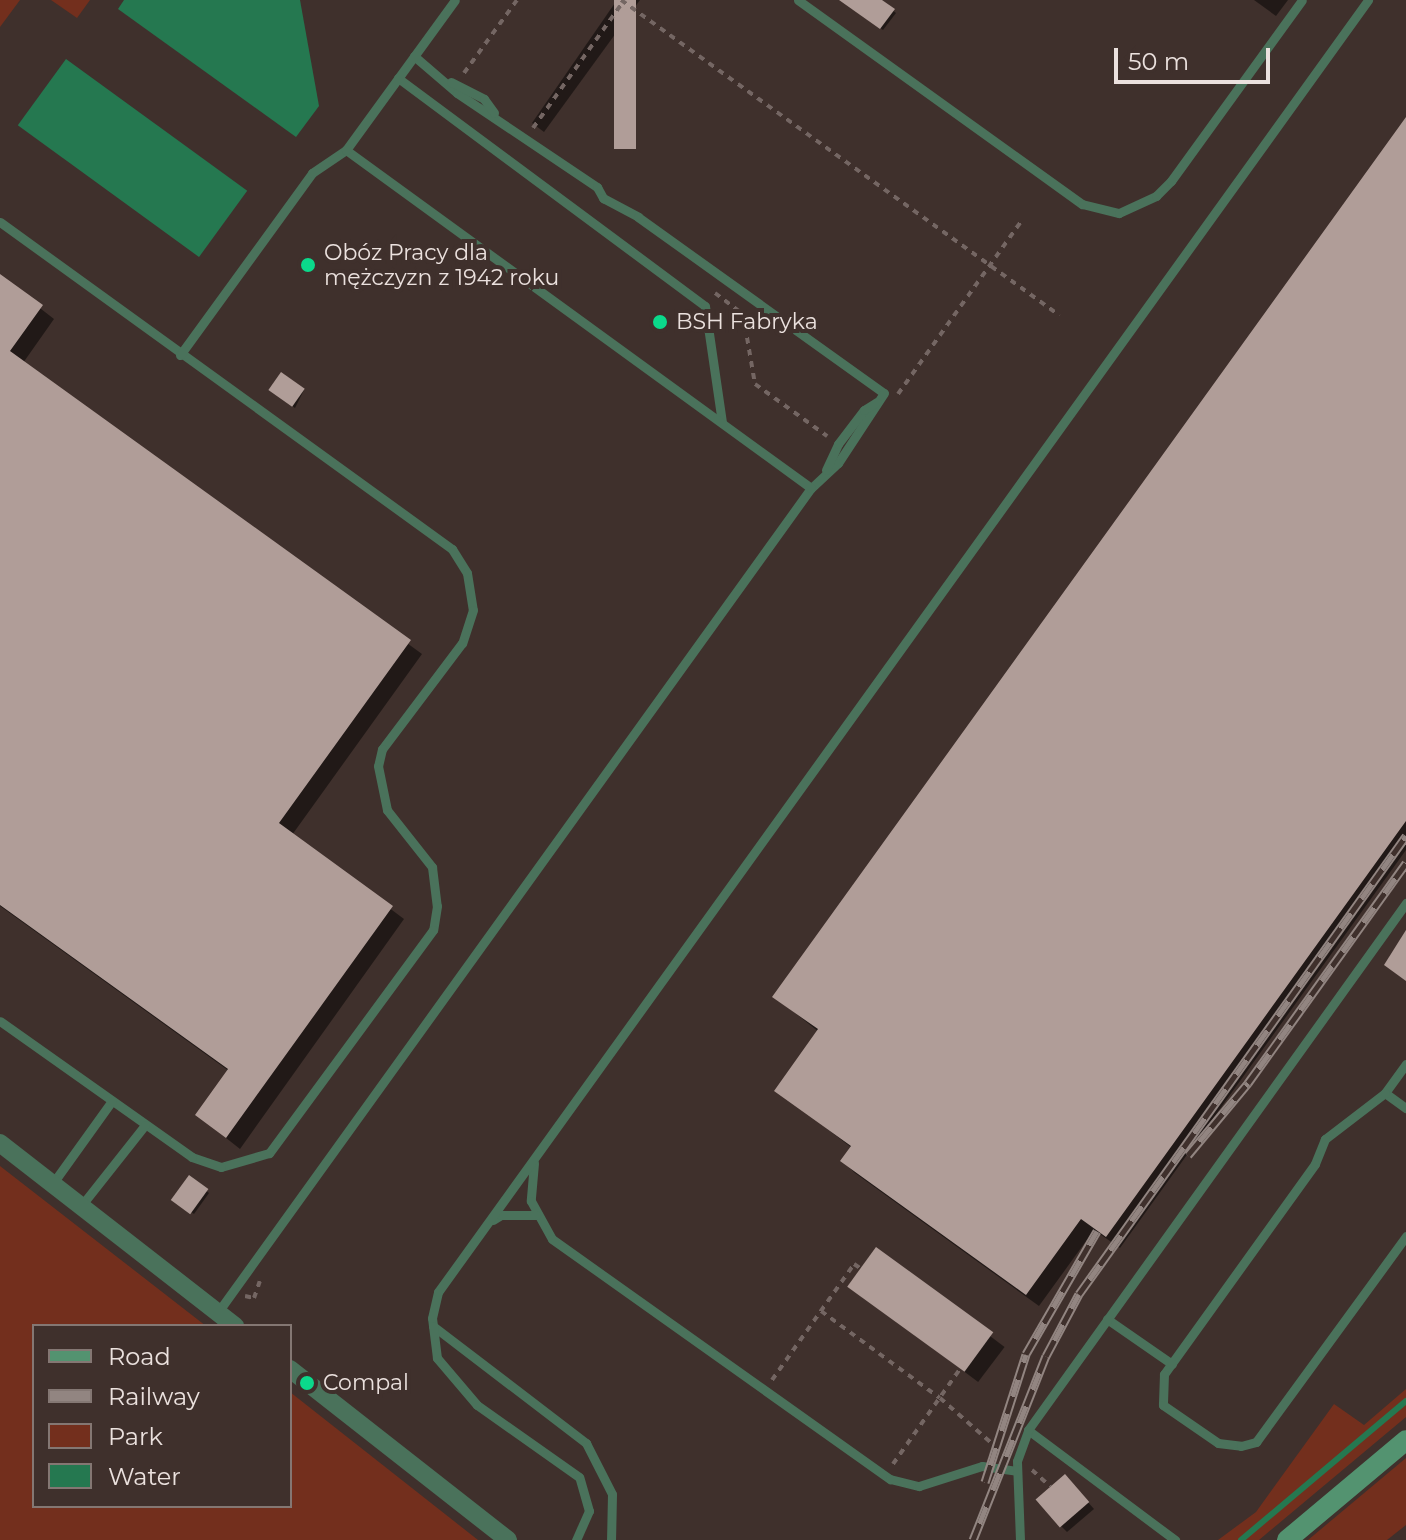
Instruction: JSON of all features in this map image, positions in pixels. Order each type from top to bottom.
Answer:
[{"type":"street","points":[[0,1143],[233,1324]]},
{"type":"street","points":[[292,1371],[508,1540]]},
{"type":"street","points":[[1287,1540],[1406,1440]]},
{"type":"lane","points":[[180,355],[312,173],[346,150],[454,0]]},
{"type":"lane","points":[[798,0],[1082,204],[1119,213],[1156,196],[1171,181],[1302,0]]},
{"type":"lane","points":[[576,1540],[589,1511],[579,1477],[460,1388],[437,1358],[433,1326],[438,1292],[1368,0]]},
{"type":"lane","points":[[218,1312],[811,488],[826,470],[838,463],[884,393],[638,217],[603,198],[597,187],[494,113],[484,99],[451,82],[414,56]]},
{"type":"lane","points":[[398,78],[705,306],[722,423]]},
{"type":"lane","points":[[346,150],[811,488]]},
{"type":"lane","points":[[0,222],[452,549],[467,573],[473,610],[462,643],[382,749],[378,766],[387,810],[432,867],[437,906],[433,930],[269,1153],[236,1166],[207,1164],[145,1125],[0,1021]]},
{"type":"lane","points":[[1020,1540],[1017,1466],[1028,1430],[1406,903]]},
{"type":"lane","points":[[1406,1064],[1385,1093],[1325,1139],[1315,1164],[1172,1364],[1160,1392],[1169,1411],[1218,1443],[1256,1442],[1406,1236]]},
{"type":"lane","points":[[1385,1093],[1406,1108]]},
{"type":"lane","points":[[53,1183],[112,1101]]},
{"type":"lane","points":[[81,1206],[145,1125]]},
{"type":"lane","points":[[537,1155],[529,1185],[536,1215],[552,1239],[885,1476],[908,1486],[982,1466],[1017,1466]]},
{"type":"lane","points":[[488,1223],[501,1215],[536,1215]]},
{"type":"lane","points":[[1107,1319],[1172,1364]]},
{"type":"lane","points":[[433,1326],[586,1443],[612,1494],[611,1540]]},
{"type":"lane","points":[[1028,1430],[1175,1540]]},
{"type":"path","points":[[527,137],[623,1],[1059,315]]},
{"type":"path","points":[[765,1389],[854,1264],[860,1268]]},
{"type":"path","points":[[821,1311],[940,1398],[986,1443],[1051,1487]]},
{"type":"path","points":[[885,1476],[960,1369]]},
{"type":"green space","points":[[0,0],[20,0],[0,27]]},
{"type":"green space","points":[[51,0],[90,0],[77,18]]},
{"type":"green space","points":[[0,1166],[203,1324],[32,1324],[32,1508],[292,1508],[292,1394],[478,1540],[0,1540]]},
{"type":"green space","points":[[1406,1389],[1406,1417],[1259,1540],[1218,1540],[1256,1512],[1334,1404],[1364,1425]]},
{"type":"green space","points":[[1406,1458],[1406,1525],[1387,1540],[1308,1540]]},
{"type":"water","points":[[124,0],[300,0],[319,106],[296,137],[118,9]]},
{"type":"water","points":[[66,59],[247,191],[199,257],[18,125]]},
{"type":"building","points":[[614,0],[636,0],[636,149],[614,149]]},
{"type":"building","points":[[839,0],[882,0],[895,9],[880,29]]},
{"type":"building","points":[[1406,117],[1406,821],[1106,1237],[1081,1219],[1026,1295],[840,1161],[851,1146],[774,1091],[818,1029],[772,997]]},
{"type":"building","points":[[0,274],[43,305],[10,351],[411,640],[279,823],[393,906],[226,1138],[195,1115],[228,1069],[0,905]]},
{"type":"building","points":[[281,372],[305,389],[292,407],[268,390]]},
{"type":"building","points":[[1406,930],[1406,981],[1384,965]]},
{"type":"building","points":[[189,1175],[208,1189],[190,1214],[171,1200]]},
{"type":"building","points":[[876,1247],[993,1332],[965,1372],[847,1287]]},
{"type":"building","points":[[1065,1474],[1089,1502],[1060,1528],[1036,1500]]},
{"type":"waterway","points":[[1241,1540],[1406,1401]]},
{"type":"railway","points":[[973,1540],[1046,1356],[1079,1294],[1406,836]]},
{"type":"railway","points":[[1188,1155],[1248,1083],[1406,863]]},
{"type":"railway","points":[[985,1482],[1026,1354],[1097,1231]]},
{"type":"place","name":"Obóz Pracy dla mężczyzn z 1942 roku","points":[[308,265]]},
{"type":"place","name":"BSH Fabryka","points":[[660,322]]},
{"type":"place","name":"Compal","points":[[307,1383]]}]
